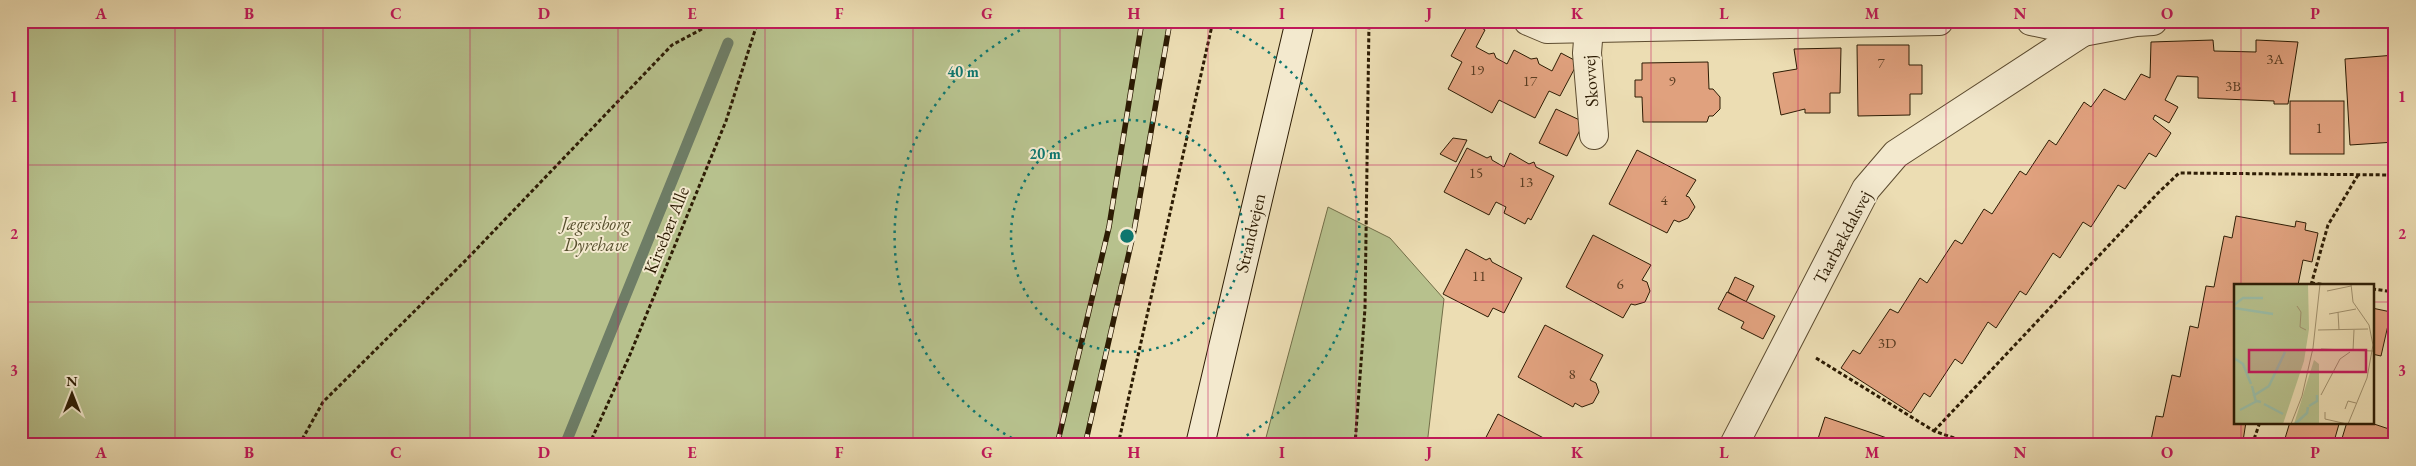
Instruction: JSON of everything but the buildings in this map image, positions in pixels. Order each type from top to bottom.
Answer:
[{"type":"street","name":"Strandvejen","points":[[1200,445],[1300,21]]},
{"type":"street","points":[[1528,21],[1546,29],[1939,21]]},
{"type":"street","points":[[2031,21],[2083,32],[2136,21],[2153,21]]},
{"type":"street","name":"Skovvej","points":[[1589,28],[1587,53],[1594,134]]},
{"type":"street","name":"Taarbækdalsvej","points":[[1734,445],[1866,189],[1896,154],[2083,32]]},
{"type":"path","points":[[299,445],[323,402],[466,259],[672,46],[717,21]]},
{"type":"path","name":"Kirsebær Alle","points":[[589,445],[629,357],[726,121],[758,21]]},
{"type":"path","points":[[1118,445],[1214,21]]},
{"type":"path","points":[[1355,445],[1365,308],[1369,21]]},
{"type":"path","points":[[1934,432],[2158,193],[2179,173],[2395,175]]},
{"type":"path","points":[[2311,284],[2328,225],[2358,174]]},
{"type":"path","points":[[2374,289],[2395,292]]},
{"type":"path","points":[[1788,340],[1934,432],[1974,445]]},
{"type":"path","points":[[2252,445],[2259,424]]},
{"type":"green space","name":"Jægersborg Dyrehave","points":[[21,21],[1170,21],[1134,231],[1085,445],[21,445]]},
{"type":"green space","points":[[1328,207],[1390,238],[1444,299],[1427,445],[1264,445]]},
{"type":"waterway","points":[[565,445],[728,43]]},
{"type":"railway","points":[[1057,445],[1109,227],[1142,21]]},
{"type":"railway","points":[[1085,445],[1134,231],[1170,21]]}]
